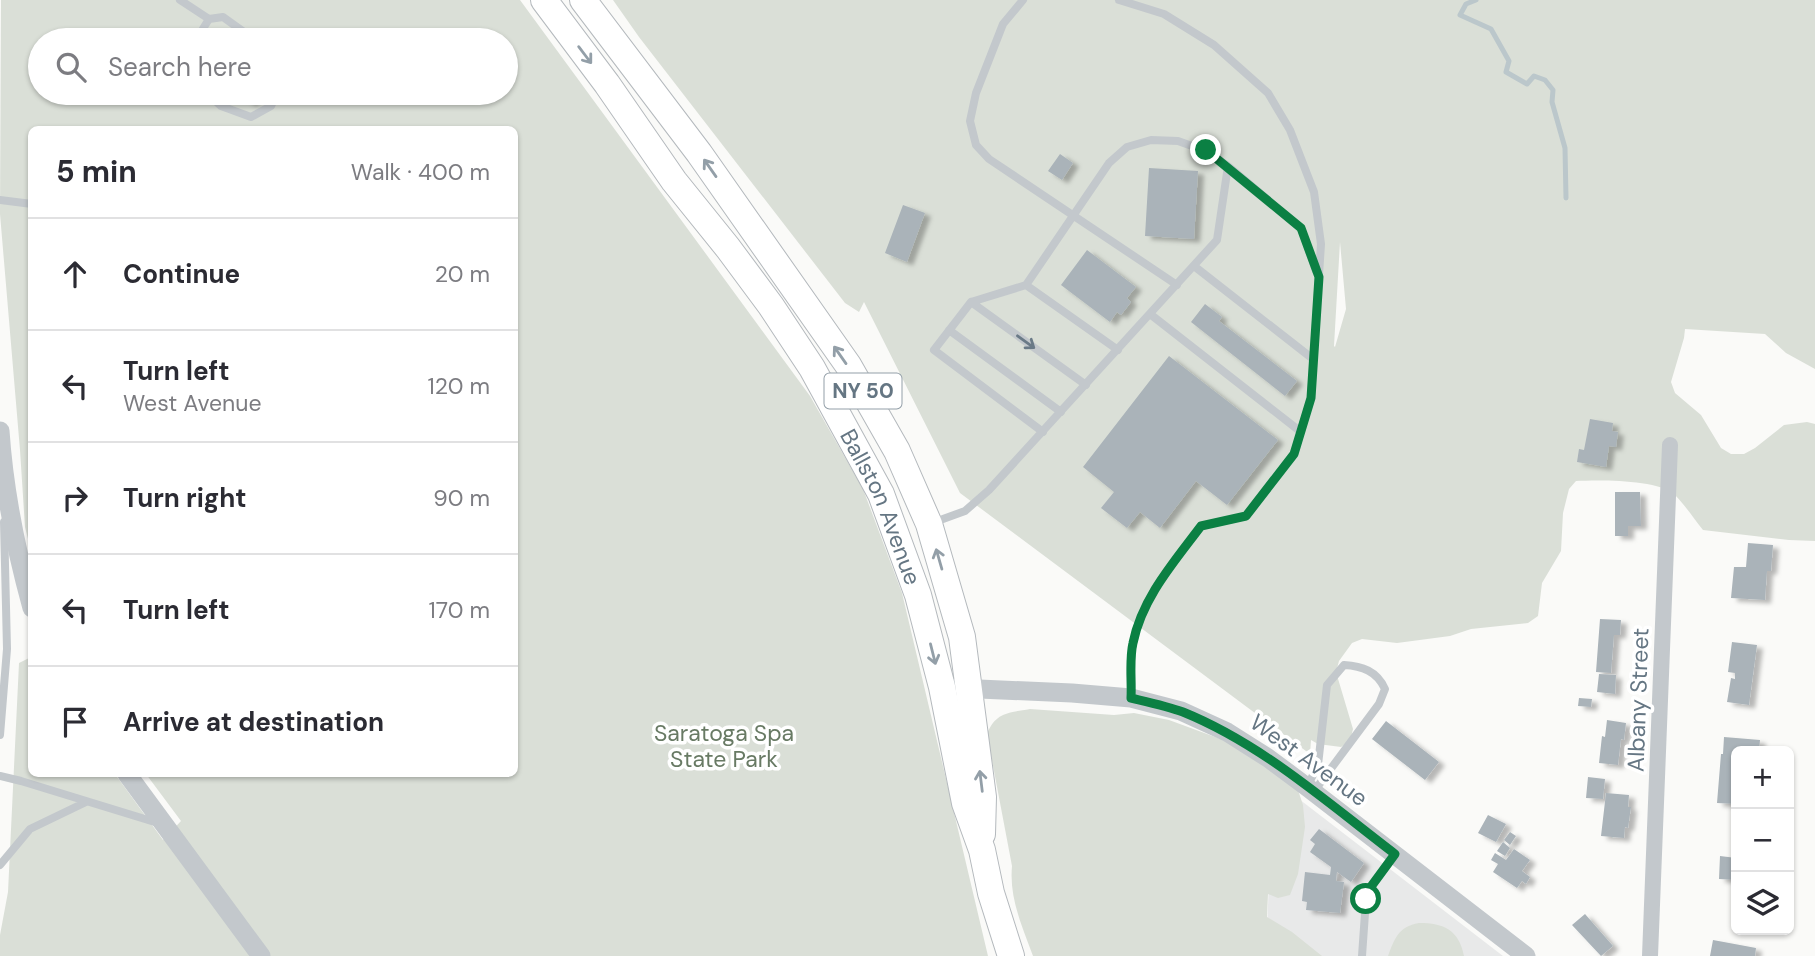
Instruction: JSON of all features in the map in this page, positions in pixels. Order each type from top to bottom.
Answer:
[{"type":"highway","name":"Ballston Avenue","points":[[544,0],[607,84],[674,181],[771,306],[812,368],[881,494],[918,594],[942,687],[965,803],[982,850],[991,893],[1011,956]]},
{"type":"highway","name":"Ballston Avenue","points":[[583,0],[699,153],[848,365],[897,451],[929,524],[962,637],[983,797],[982,850]]},
{"type":"street","points":[[0,431],[1,462],[17,554],[28,594]]},
{"type":"street","name":"Albany Street","points":[[1650,956],[1670,445]]},
{"type":"street","name":"West Avenue","points":[[942,687],[1131,698],[1181,711],[1227,732],[1310,789],[1526,956]]},
{"type":"street","points":[[129,777],[261,956]]},
{"type":"lane","points":[[180,0],[209,19],[223,17],[238,28]]},
{"type":"lane","points":[[1023,0],[1003,24],[976,93],[970,121],[976,145],[989,159],[1177,285]]},
{"type":"lane","points":[[1119,0],[1164,14],[1214,45],[1268,93],[1290,130],[1314,192],[1321,244],[1311,398],[1294,454],[1246,516],[1201,526],[1157,586],[1141,614],[1132,645],[1131,698]]},
{"type":"lane","points":[[203,28],[209,19]]},
{"type":"lane","points":[[220,105],[251,117],[271,105]]},
{"type":"lane","points":[[1043,432],[934,350],[971,302],[1026,285],[1110,163],[1127,147],[1151,140],[1178,141],[1206,150],[1301,228],[1319,277]]},
{"type":"lane","points":[[929,524],[965,511],[989,489],[1217,240],[1227,166]]},
{"type":"lane","points":[[0,200],[28,204]]},
{"type":"lane","points":[[1194,266],[1313,359]]},
{"type":"lane","points":[[1026,285],[1118,350]]},
{"type":"lane","points":[[971,302],[1086,385]]},
{"type":"lane","points":[[1150,314],[1301,432]]},
{"type":"lane","points":[[949,330],[1061,412]]},
{"type":"lane","points":[[0,736],[7,649],[1,462]]},
{"type":"lane","points":[[1344,666],[1362,666],[1381,679],[1385,689],[1379,704],[1310,789],[1318,765],[1327,685],[1344,666]]},
{"type":"lane","points":[[0,776],[163,824]]},
{"type":"lane","points":[[0,865],[30,829],[86,802]]},
{"type":"lane","points":[[1362,956],[1366,899],[1370,888],[1395,854]]},
{"type":"shaded area","points":[[1273,779],[1503,956],[1266,956]]},
{"type":"green space","name":"Saratoga Spa State Park","points":[[1,0],[520,0],[810,396],[863,489],[902,593],[988,956],[0,956],[0,935],[8,892],[19,663],[28,658],[28,777],[117,777],[163,840],[181,821],[148,777],[518,777],[518,126],[28,126],[28,539],[0,214]]},
{"type":"green space","points":[[613,0],[1815,0],[1815,369],[1786,353],[1765,334],[1685,329],[1671,382],[1675,393],[1701,415],[1721,448],[1731,454],[1744,454],[1755,448],[1784,425],[1807,422],[1815,424],[1815,541],[1703,530],[1679,499],[1667,490],[1642,483],[1576,481],[1569,489],[1563,513],[1561,551],[1542,583],[1538,616],[1528,623],[1471,629],[1450,636],[1397,643],[1362,639],[1352,643],[1339,661],[1336,672],[1353,729],[1350,741],[1341,747],[1318,744],[1311,740],[1310,754],[960,493],[864,302],[859,312],[845,303]],"holes":[[[1340,242],[1346,309],[1335,347]]]},
{"type":"green space","points":[[1030,709],[1114,715],[1134,713],[1169,720],[1226,741],[1296,784],[1303,805],[1305,827],[1298,874],[1290,895],[1278,898],[1268,894],[1267,917],[1292,932],[1322,956],[1033,956],[1014,901],[1012,866],[987,734],[999,717]]},
{"type":"green space","points":[[1419,923],[1449,930],[1458,940],[1464,956],[1388,956],[1402,930]]},
{"type":"building","points":[[1060,154],[1073,163],[1062,180],[1048,171]]},
{"type":"building","points":[[1149,168],[1198,171],[1194,239],[1145,236]]},
{"type":"building","points":[[903,205],[925,213],[907,262],[885,253]]},
{"type":"building","points":[[1087,250],[1136,287],[1127,298],[1131,302],[1121,315],[1117,312],[1110,322],[1061,285]]},
{"type":"building","points":[[1205,304],[1222,317],[1219,321],[1297,381],[1285,396],[1191,322]]},
{"type":"building","points":[[1169,356],[1278,440],[1227,505],[1196,481],[1160,528],[1140,512],[1127,528],[1101,508],[1114,492],[1083,467]]},
{"type":"building","points":[[1590,419],[1613,423],[1612,431],[1618,432],[1616,447],[1609,446],[1606,467],[1577,462],[1579,449],[1584,450]]},
{"type":"building","points":[[1615,492],[1640,492],[1641,526],[1628,526],[1628,536],[1615,536]]},
{"type":"building","points":[[1748,543],[1773,545],[1771,571],[1767,571],[1765,600],[1731,598],[1734,567],[1746,567]]},
{"type":"building","points":[[1600,619],[1621,620],[1620,635],[1614,635],[1611,673],[1596,672]]},
{"type":"building","points":[[1732,642],[1757,645],[1749,705],[1727,702],[1731,678],[1735,679],[1735,673],[1728,672]]},
{"type":"building","points":[[1599,674],[1616,675],[1615,694],[1597,692]]},
{"type":"building","points":[[1579,698],[1592,699],[1591,707],[1578,706]]},
{"type":"building","points":[[1607,720],[1626,723],[1618,765],[1599,763]]},
{"type":"building","points":[[1386,721],[1439,762],[1425,780],[1372,739]]},
{"type":"building","points":[[1724,737],[1760,740],[1759,746],[1731,746],[1731,804],[1717,803]]},
{"type":"building","points":[[1588,777],[1605,779],[1603,799],[1586,798]]},
{"type":"building","points":[[1606,793],[1629,795],[1628,807],[1631,807],[1624,838],[1601,836]]},
{"type":"building","points":[[1488,815],[1506,824],[1496,842],[1478,833]]},
{"type":"building","points":[[1319,829],[1364,863],[1351,882],[1337,872],[1336,881],[1344,882],[1340,913],[1306,910],[1307,902],[1302,901],[1305,872],[1330,875],[1331,867],[1310,852],[1315,844],[1310,840]]},
{"type":"building","points":[[1510,832],[1516,836],[1510,845],[1504,840]]},
{"type":"building","points":[[1503,842],[1510,848],[1505,856],[1497,851]]},
{"type":"building","points":[[1514,849],[1530,860],[1522,871],[1530,877],[1526,884],[1522,881],[1517,888],[1493,872],[1498,864],[1491,860],[1495,853],[1506,860]]},
{"type":"building","points":[[1720,856],[1731,857],[1731,880],[1719,879]]},
{"type":"building","points":[[1585,914],[1613,946],[1601,956],[1572,925]]},
{"type":"building","points":[[1713,940],[1756,948],[1755,956],[1710,956]]},
{"type":"waterway","points":[[1476,0],[1466,4],[1460,15],[1491,29],[1509,61],[1506,72],[1527,84],[1534,76],[1545,80],[1553,90],[1552,102],[1565,148],[1566,198]]},
{"type":"route","points":[[1206,150],[1301,228],[1319,277],[1311,398],[1294,454],[1246,516],[1201,526],[1157,586],[1141,614],[1132,645],[1131,698],[1181,711],[1227,732],[1307,786],[1395,854],[1370,888],[1366,899]]}]
